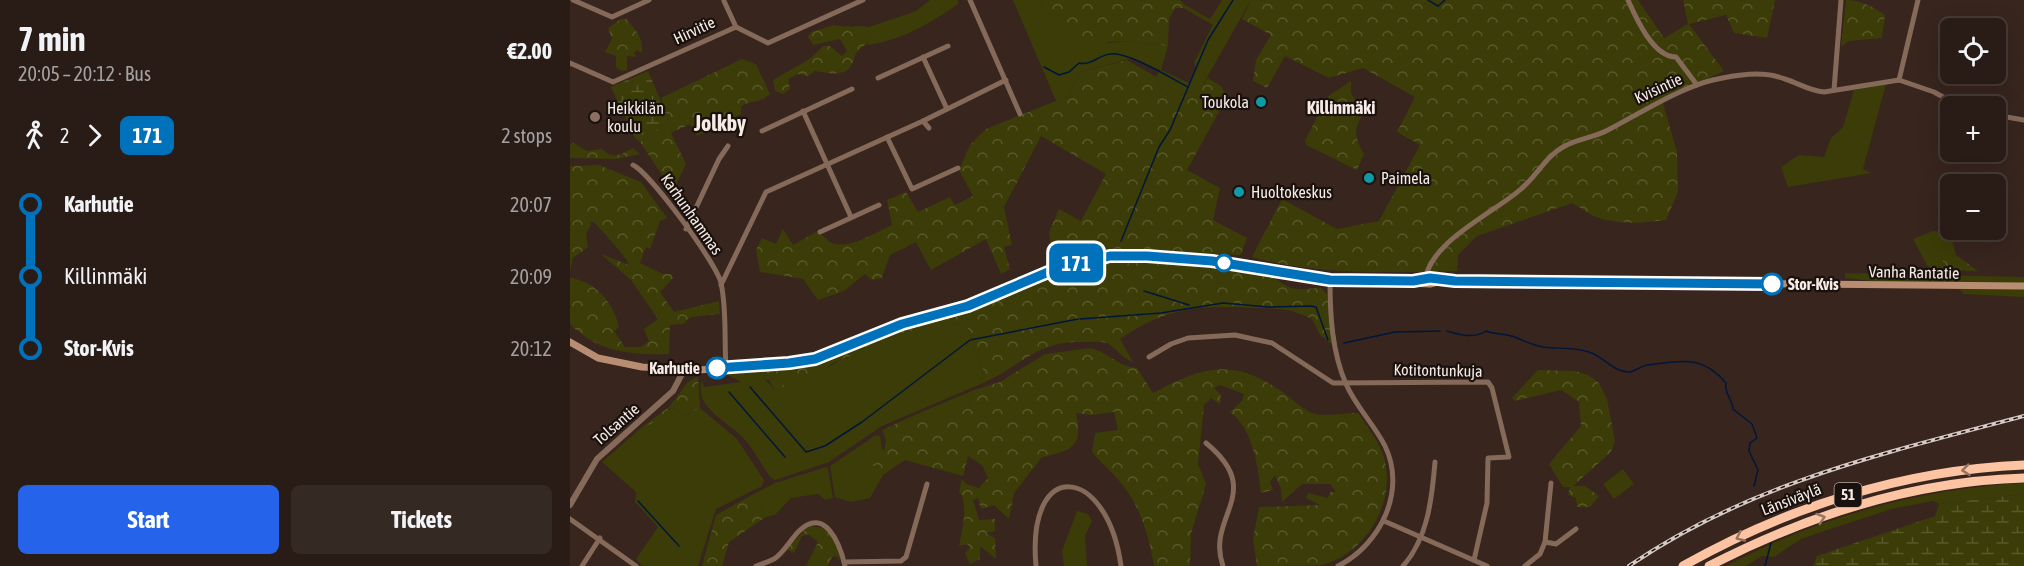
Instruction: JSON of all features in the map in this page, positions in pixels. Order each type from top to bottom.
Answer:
[{"type":"highway","name":"Länsiväylä","points":[[1683,566],[1768,524],[1839,497],[1939,474],[2024,465]]},
{"type":"highway","name":"Länsiväylä","points":[[1709,566],[1809,522],[1878,500],[1956,484],[2024,478]]},
{"type":"main road","name":"Vanha Rantatie","points":[[570,342],[589,354],[611,362],[642,367],[726,367],[815,359],[902,324],[968,306],[1053,270],[1101,257],[1147,256],[1202,260],[1340,283],[1350,280],[2024,286]]},
{"type":"street","points":[[573,0],[612,17],[649,0]]},
{"type":"street","points":[[724,0],[736,27]]},
{"type":"street","name":"Hirvitie","points":[[570,63],[609,81],[615,81],[736,27],[768,43],[863,0]]},
{"type":"street","points":[[970,0],[1020,114]]},
{"type":"street","points":[[1628,0],[1634,15],[1656,45],[1664,54],[1676,57],[1697,85]]},
{"type":"street","points":[[1834,90],[1841,0]]},
{"type":"street","points":[[1899,80],[1918,0]]},
{"type":"street","points":[[878,78],[948,46]]},
{"type":"street","points":[[923,57],[947,109]]},
{"type":"street","name":"Kvisintie","points":[[1425,281],[1435,259],[1455,238],[1520,190],[1555,152],[1571,142],[1608,130],[1622,120],[1697,85],[1758,74],[1784,78],[1814,91],[1899,80],[1925,88],[1940,96]]},
{"type":"street","points":[[726,367],[722,285],[765,193],[923,121],[1006,80]]},
{"type":"street","points":[[762,131],[852,89]]},
{"type":"street","points":[[803,111],[851,217]]},
{"type":"street","points":[[2006,117],[2024,120]]},
{"type":"street","points":[[923,121],[929,128]]},
{"type":"street","points":[[887,137],[912,189],[958,168]]},
{"type":"street","points":[[686,229],[720,157],[728,146]]},
{"type":"street","name":"Karhunhammas","points":[[633,165],[646,174],[686,229],[722,285]]},
{"type":"street","points":[[820,232],[879,205]]},
{"type":"street","points":[[1330,280],[1333,336],[1346,383],[1388,454],[1392,488],[1384,521],[1361,551],[1338,566]]},
{"type":"street","points":[[1149,357],[1171,344],[1188,338],[1218,334],[1244,336],[1266,341],[1282,348],[1328,381],[1346,383]]},
{"type":"street","name":"Tolsantie","points":[[570,505],[572,494],[597,459],[673,391],[684,368]]},
{"type":"street","name":"Kotitontunkuja","points":[[1346,383],[1488,382],[1498,408],[1509,457],[1488,458],[1487,503],[1474,560]]},
{"type":"street","points":[[1206,443],[1226,464],[1234,486],[1233,506],[1219,543],[1224,566]]},
{"type":"street","points":[[1403,566],[1421,537],[1432,497],[1435,462]]},
{"type":"street","points":[[756,566],[774,559],[798,532],[814,522],[820,522],[832,532],[844,564],[901,561],[906,557],[927,484]]},
{"type":"street","points":[[1035,566],[1035,539],[1041,512],[1054,489],[1063,486],[1079,488],[1103,508],[1114,530],[1121,566]]},
{"type":"street","points":[[1526,566],[1540,554],[1545,542],[1551,487],[1558,490]]},
{"type":"street","points":[[570,519],[600,538],[636,566]]},
{"type":"street","points":[[1384,521],[1487,566]]},
{"type":"street","points":[[1545,542],[1556,544],[1576,529]]},
{"type":"street","points":[[582,566],[600,538]]},
{"type":"green space","points":[[930,0],[958,0],[958,4],[915,30],[891,40],[867,45],[874,30],[869,27],[916,11]]},
{"type":"green space","points":[[1013,0],[1041,0],[1044,8],[1108,43],[1125,41],[1168,46],[1161,70],[1189,83],[1196,69],[1194,62],[1213,25],[1183,8],[1185,5],[1210,19],[1222,0],[1251,0],[1200,90],[1176,96],[1162,92],[1156,77],[1160,70],[1132,58],[1081,72],[1068,96],[1056,101]]},
{"type":"green space","points":[[1041,0],[1180,0],[1185,5],[1183,8],[1175,8],[1169,19],[1168,46],[1125,41],[1089,43],[1064,36]]},
{"type":"green space","points":[[1251,0],[1638,0],[1664,38],[1688,24],[1683,0],[1775,0],[1767,38],[1734,33],[1726,15],[1689,24],[1724,71],[1662,100],[1677,152],[1678,192],[1666,220],[1622,222],[1604,220],[1572,203],[1477,236],[1458,255],[1457,271],[1379,272],[1328,270],[1252,257],[1282,199],[1337,229],[1379,221],[1420,145],[1397,132],[1415,97],[1363,68],[1329,78],[1285,56],[1267,88],[1253,81],[1256,60],[1271,35],[1242,19]]},
{"type":"green space","points":[[1846,0],[1867,4],[1885,15],[1882,38],[1849,41],[1841,47]]},
{"type":"green space","points":[[621,19],[626,19],[636,30],[640,38],[642,53],[637,50],[634,53],[636,57],[627,56],[627,70],[621,71],[616,67],[616,56],[605,52],[612,39],[608,28]]},
{"type":"green space","points":[[834,25],[865,26],[874,29],[870,39],[845,71],[825,73],[815,71],[808,76],[798,74],[788,79],[790,89],[783,94],[775,91],[773,80],[811,58],[823,46],[830,46],[842,56],[847,51],[840,39],[813,45],[808,37],[811,32]]},
{"type":"green space","points":[[742,59],[756,64],[770,94],[741,107],[741,114],[697,136],[690,124],[671,133],[686,164],[673,191],[640,142],[669,120],[661,98]]},
{"type":"green space","points":[[1127,60],[1156,77],[1162,92],[1176,95],[1188,94],[1208,78],[1221,86],[1227,97],[1187,170],[1220,188],[1213,220],[1247,238],[1241,255],[1123,250],[1076,254],[1053,260],[1049,232],[1059,209],[1081,221],[1106,174],[1041,136],[1004,207],[1012,245],[1004,247],[1010,269],[1001,274],[986,239],[931,270],[916,242],[890,255],[882,278],[872,280],[865,274],[844,291],[818,300],[803,279],[760,272],[756,250],[762,238],[776,244],[783,229],[793,245],[816,232],[832,243],[846,244],[892,225],[887,200],[906,192],[918,212],[950,197],[955,205],[973,196],[959,170],[970,145],[986,129],[1068,96],[1081,72]]},
{"type":"green space","points":[[648,71],[669,120],[640,142],[635,138],[611,87]]},
{"type":"green space","points":[[1351,81],[1351,94],[1361,106],[1363,114],[1356,134],[1364,154],[1357,170],[1306,145],[1305,141],[1327,97]]},
{"type":"green space","points":[[1886,84],[1863,169],[1872,173],[1788,187],[1781,167],[1799,155],[1824,157],[1831,138],[1843,127],[1854,90]]},
{"type":"green space","points":[[574,143],[587,151],[602,149],[617,155],[633,148],[640,154],[616,159],[570,158],[570,145]]},
{"type":"green space","points":[[599,165],[641,182],[667,218],[660,221],[650,249],[646,247],[640,263],[663,274],[671,274],[673,278],[660,292],[674,312],[719,301],[720,314],[691,317],[683,324],[670,325],[669,354],[642,354],[616,350],[592,341],[570,324],[570,278],[595,288],[608,302],[619,327],[614,331],[625,347],[641,347],[649,341],[644,329],[658,319],[631,280],[601,254],[629,265],[594,222],[590,222],[591,225],[586,234],[588,247],[573,258],[570,271],[570,166]]},
{"type":"green space","points":[[1933,231],[1940,231],[1940,240],[1952,240],[1956,255],[1942,258],[1944,270],[1929,269],[1913,239]]},
{"type":"green space","points":[[1956,255],[1978,271],[1944,270],[1942,257]]},
{"type":"green space","points":[[1112,257],[1243,269],[1266,273],[1293,288],[1321,288],[1327,294],[1333,345],[1320,335],[1312,319],[1292,311],[1220,307],[1170,314],[1137,328],[1120,339],[1133,362],[1107,343],[1053,345],[981,384],[983,370],[967,326],[963,324],[916,330],[885,339],[833,364],[824,371],[821,377],[804,382],[779,379],[784,386],[782,392],[777,394],[769,380],[749,379],[746,369],[809,363],[824,359],[909,324],[958,313],[1034,280]]},
{"type":"green space","points":[[1845,273],[2024,277],[2024,283],[1880,282],[1845,278]]},
{"type":"green space","points":[[1958,288],[2024,289],[2024,297],[1964,294]]},
{"type":"green space","points":[[963,324],[967,326],[983,370],[981,384],[882,426],[829,462],[775,480],[770,477],[746,441],[715,414],[703,399],[702,379],[704,387],[741,382],[728,375],[718,379],[714,376],[727,371],[749,370],[762,378],[778,394],[778,378],[804,382],[843,358],[859,353],[887,338],[924,327]]},
{"type":"green space","points":[[1091,348],[1125,365],[1137,368],[1153,393],[1201,372],[1230,370],[1261,379],[1312,413],[1328,415],[1358,413],[1380,447],[1386,469],[1387,487],[1376,521],[1353,549],[1338,559],[1322,565],[1257,566],[1253,539],[1259,507],[1320,505],[1306,498],[1308,493],[1328,498],[1330,492],[1336,492],[1330,484],[1302,484],[1282,502],[1281,489],[1275,475],[1270,482],[1273,490],[1261,493],[1256,460],[1249,438],[1238,419],[1230,412],[1242,401],[1244,394],[1220,385],[1214,388],[1221,395],[1220,404],[1211,398],[1204,405],[1198,464],[1206,484],[1191,534],[1190,566],[1154,566],[1147,533],[1134,502],[1121,483],[1092,452],[1095,433],[1118,430],[1114,412],[1091,415],[1076,413],[1078,433],[1073,445],[1061,452],[1042,457],[1014,493],[1009,519],[994,505],[981,509],[978,498],[973,500],[979,520],[995,519],[995,531],[986,533],[995,538],[996,559],[980,546],[980,559],[970,564],[965,553],[970,547],[967,544],[959,546],[964,503],[959,492],[962,479],[966,484],[979,488],[988,478],[982,465],[968,456],[963,476],[905,460],[883,475],[880,465],[873,466],[866,459],[869,449],[879,446],[884,451],[886,440],[882,430],[919,413],[930,424],[969,407],[974,390],[1000,382],[1045,354]]},
{"type":"green space","points":[[1538,370],[1575,371],[1588,375],[1599,383],[1607,399],[1615,441],[1611,452],[1573,486],[1585,486],[1599,496],[1590,507],[1577,507],[1576,498],[1568,495],[1570,487],[1563,487],[1549,464],[1581,426],[1579,402],[1561,390],[1515,401],[1512,398]]},
{"type":"green space","points":[[698,376],[700,408],[685,415],[674,408],[668,409],[666,416],[637,431],[669,407],[687,383]]},
{"type":"green space","points":[[974,390],[969,407],[930,425],[919,413]]},
{"type":"green space","points":[[674,408],[685,415],[700,408],[737,439],[764,480],[762,486],[716,509],[698,566],[642,566],[636,559],[658,527],[635,502],[636,492],[602,462],[648,423]]},
{"type":"green space","points":[[876,435],[880,436],[883,475],[870,498],[851,502],[835,497],[830,466]]},
{"type":"green space","points":[[826,467],[833,498],[825,500],[818,494],[791,498],[775,515],[766,517],[752,495],[775,483]]},
{"type":"green space","points":[[1623,469],[1634,484],[1614,499],[1603,484]]},
{"type":"green space","points":[[2024,483],[2024,494],[1939,504],[1933,501],[1892,509],[1801,539],[1774,557],[1762,556],[1746,566],[1726,566],[1796,533],[1870,508],[1947,491]]},
{"type":"green space","points":[[2024,494],[2024,566],[1813,566],[1817,556],[1935,516],[1939,504]]},
{"type":"green space","points":[[752,495],[766,517],[729,542],[722,566],[702,566],[716,515]]},
{"type":"green space","points":[[1077,511],[1088,514],[1092,521],[1085,536],[1087,566],[1064,566],[1062,551]]},
{"type":"green space","points":[[809,526],[825,528],[835,542],[840,557],[839,561],[837,556],[832,557],[828,566],[806,566],[818,542],[808,534],[802,536],[794,553],[786,549]]},
{"type":"waterway","points":[[1121,241],[1159,147],[1170,130],[1208,40],[1233,0]]},
{"type":"waterway","points":[[1428,0],[1438,6],[1445,0]]},
{"type":"waterway","points":[[1044,67],[1059,75],[1069,72],[1079,63],[1083,64],[1106,55],[1118,54],[1149,66],[1188,87]]},
{"type":"waterway","points":[[1144,291],[1189,305]]},
{"type":"waterway","points":[[1080,319],[1161,313],[1223,303],[1269,307],[1310,306],[1316,307],[1328,340]]},
{"type":"waterway","points":[[750,387],[806,452],[825,446],[862,422],[970,340],[1078,319]]},
{"type":"waterway","points":[[1344,343],[1395,332],[1440,331]]},
{"type":"waterway","points":[[1447,331],[1472,336],[1486,331],[1510,335],[1543,347],[1584,350],[1624,372],[1647,365],[1679,361],[1698,363],[1708,367],[1726,383],[1726,390],[1733,409],[1752,424],[1757,438],[1750,443],[1749,451],[1758,470],[1754,486]]},
{"type":"waterway","points":[[729,392],[785,457]]},
{"type":"waterway","points":[[638,501],[679,546]]},
{"type":"waterway","points":[[1765,566],[1771,543]]},
{"type":"railway","points":[[1629,566],[1675,537],[1771,492],[1870,458],[2024,416]]},
{"type":"bus line","name":"171","points":[[717,368],[803,362],[815,359],[902,324],[968,306],[1023,280],[1083,261],[1110,256],[1171,257],[1212,261],[1330,280],[1413,281],[1430,278],[1443,281],[1772,284]]},
{"type":"place","name":"Toukola","points":[[1261,102]]},
{"type":"place","name":"Heikkilän koulu","points":[[595,117]]},
{"type":"place","name":"Paimela","points":[[1369,178]]},
{"type":"place","name":"Huoltokeskus","points":[[1239,192]]},
{"type":"place","name":"Stor-Kvis","points":[[1772,284]]},
{"type":"place","name":"Karhutie","points":[[717,368]]},
{"type":"district","name":"Killinmäki","points":[[1341,108]]},
{"type":"district","name":"Jolkby","points":[[720,123]]}]
